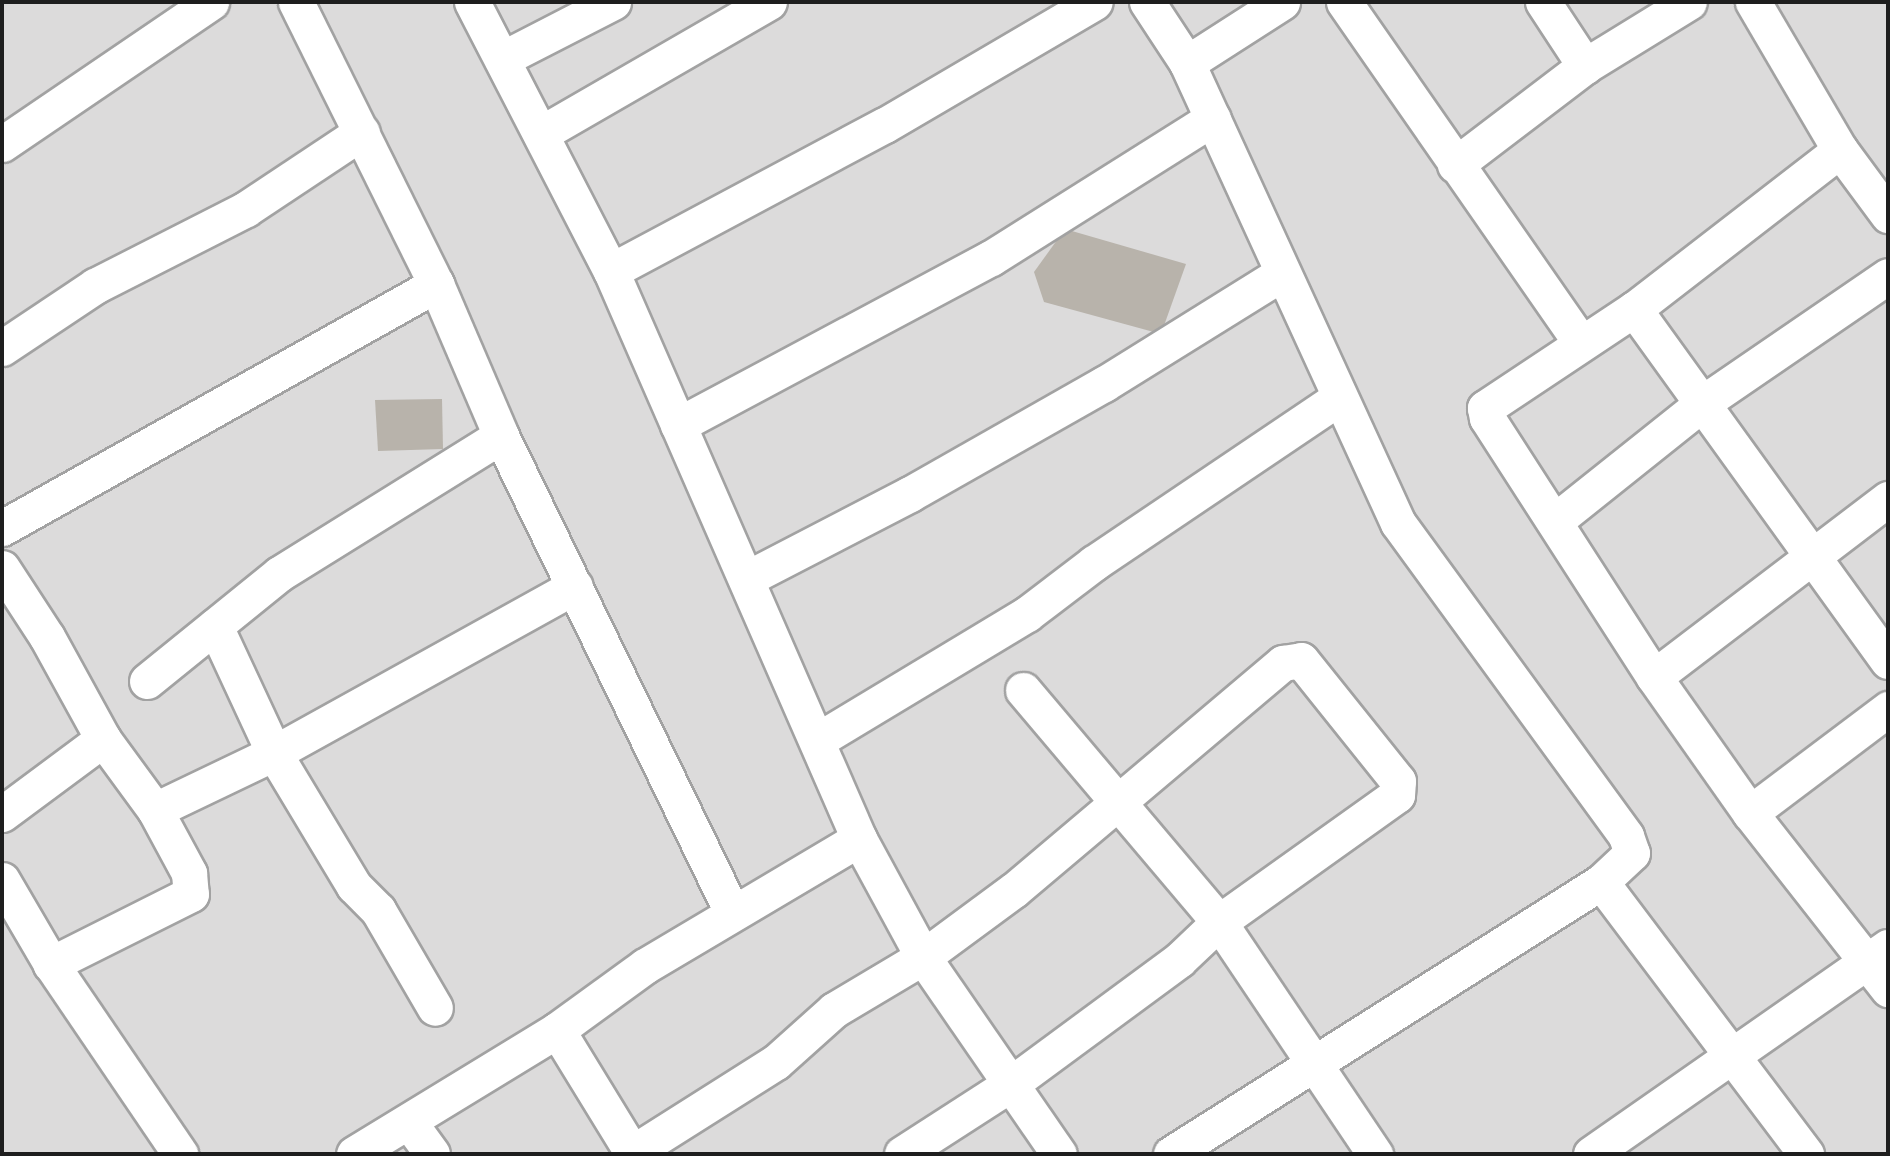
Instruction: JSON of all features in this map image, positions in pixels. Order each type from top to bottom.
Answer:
[{"type":"street","points":[[2,144],[211,2]]},
{"type":"street","points":[[296,2],[436,284],[501,436],[732,912]]},
{"type":"street","points":[[472,2],[611,271],[859,839],[923,957],[1059,1154]]},
{"type":"street","points":[[502,59],[613,2]]},
{"type":"street","points":[[542,133],[769,2]]},
{"type":"street","points":[[611,271],[886,125],[1095,2]]},
{"type":"street","points":[[1147,2],[1187,63],[1398,523],[1626,836],[1630,859],[1601,882],[1315,1066],[1171,1154]]},
{"type":"street","points":[[1187,63],[1282,2]]},
{"type":"street","points":[[1344,2],[1580,342]]},
{"type":"street","points":[[1543,2],[1585,66]]},
{"type":"street","points":[[1455,165],[1585,66],[1689,2]]},
{"type":"street","points":[[1753,2],[1840,150],[1888,215]]},
{"type":"street","points":[[678,425],[991,258],[1213,118]]},
{"type":"street","points":[[2,348],[95,286],[246,209],[362,132]]},
{"type":"street","points":[[1591,1154],[1732,1060],[1882,966],[1750,813],[1654,677],[1485,408],[1580,342],[1634,309],[1840,150]]},
{"type":"street","points":[[746,579],[910,494],[1104,384],[1282,273]]},
{"type":"street","points":[[1555,521],[1704,402],[1888,276]]},
{"type":"street","points":[[2,528],[436,284]]},
{"type":"street","points":[[1634,309],[1704,402],[1812,558],[1888,661]]},
{"type":"street","points":[[818,740],[1027,614],[1094,563],[1339,398]]},
{"type":"street","points":[[147,681],[279,574],[501,436]]},
{"type":"street","points":[[1654,677],[1888,499]]},
{"type":"street","points":[[2,568],[47,637],[103,739],[155,810],[188,873],[191,894],[51,964]]},
{"type":"street","points":[[155,810],[274,753],[575,586]]},
{"type":"street","points":[[215,626],[274,753],[354,886],[378,910],[435,1008]]},
{"type":"street","points":[[557,1030],[633,1154],[776,1062],[834,1010],[923,957],[1014,890],[1283,663],[1301,660],[1398,781],[1397,795],[1219,922],[1178,960],[1012,1083],[902,1154]]},
{"type":"street","points":[[1023,690],[1219,922],[1375,1154]]},
{"type":"street","points":[[1750,813],[1888,709]]},
{"type":"street","points":[[2,814],[103,739]]},
{"type":"street","points":[[354,1154],[557,1030],[645,966],[859,839]]},
{"type":"street","points":[[2,880],[51,964],[180,1154]]},
{"type":"street","points":[[1601,882],[1800,1152]]},
{"type":"street","points":[[408,1122],[432,1154]]},
{"type":"shaded area","points":[[2,2],[1888,2],[1888,1154],[2,1154]]},
{"type":"building","points":[[1065,229],[1186,264],[1161,334],[1044,302],[1034,272]]},
{"type":"building","points":[[442,399],[443,449],[378,451],[375,400]]}]
